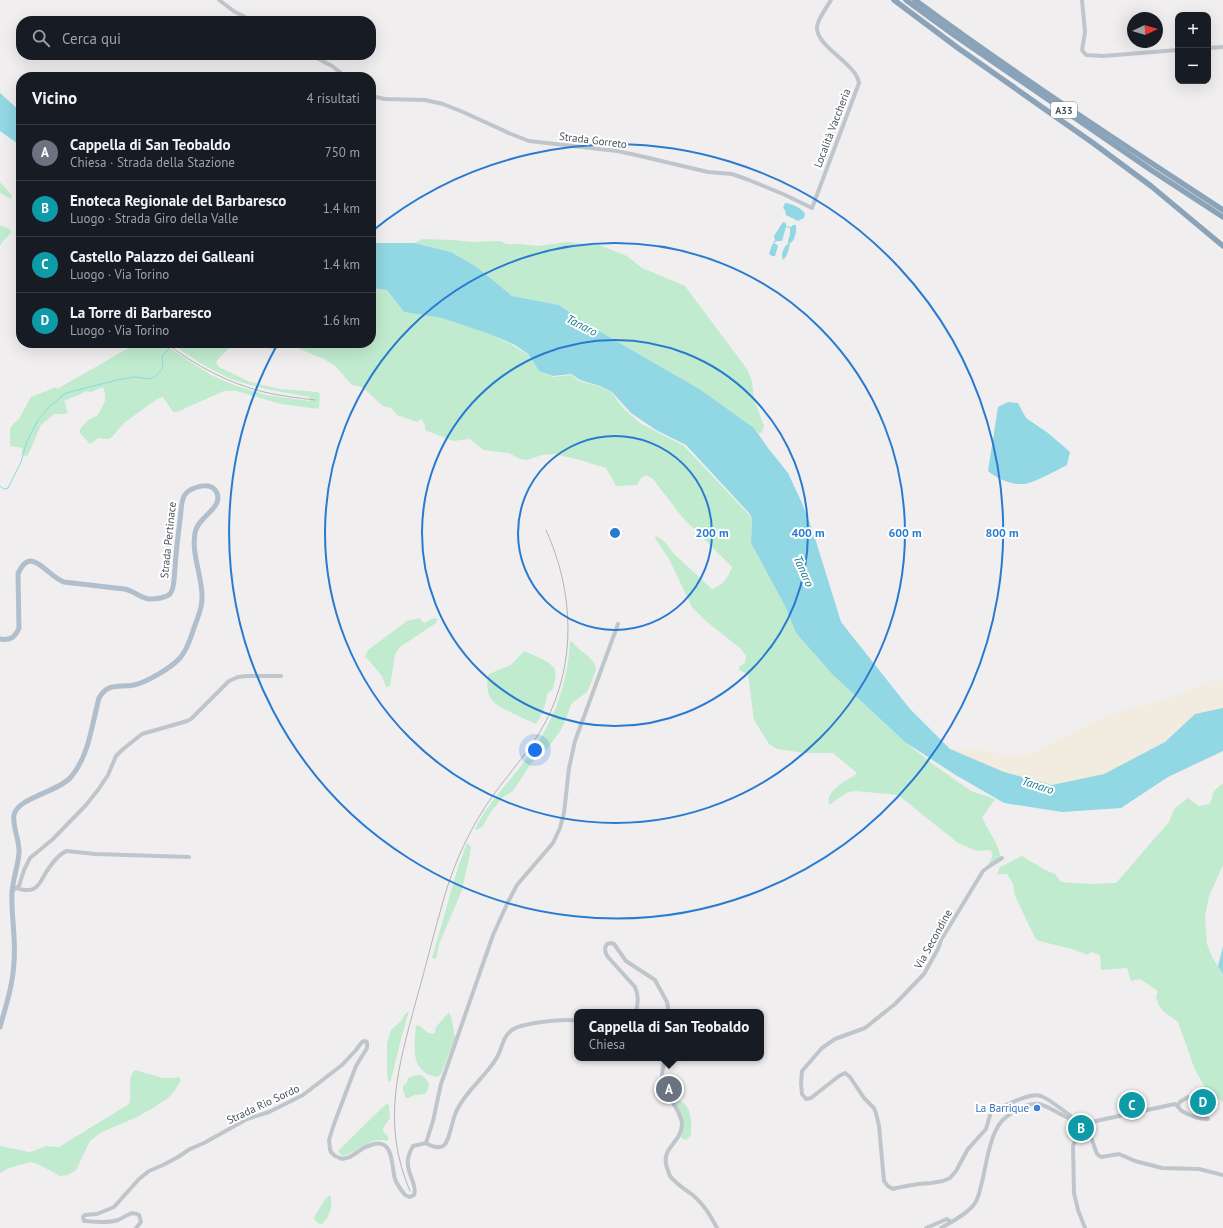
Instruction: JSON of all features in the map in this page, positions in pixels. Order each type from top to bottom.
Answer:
[{"type":"highway","points":[[894,0],[958,48],[1093,143],[1151,186],[1223,246]]},
{"type":"highway","name":"A33","points":[[906,0],[954,36],[1223,217]]},
{"type":"highway","name":"A33","points":[[915,0],[957,31],[1042,89],[1223,210]]},
{"type":"main road","name":"Strada Pertinace","points":[[0,639],[5,640],[13,638],[19,628],[18,574],[21,567],[32,561],[38,562],[56,579],[64,582],[124,588],[149,599],[163,597],[170,594],[173,586],[182,499],[187,491],[200,486],[209,486],[216,491],[218,498],[216,505],[199,522],[195,530],[195,550],[202,599],[201,608],[186,651],[180,659],[172,665],[147,680],[134,685],[109,688],[102,692],[99,698],[85,753],[70,778],[58,787],[24,802],[17,808],[14,815],[19,855],[15,889]]},
{"type":"main road","points":[[0,1027],[14,964],[12,901],[15,889]]},
{"type":"street","points":[[219,0],[243,16]]},
{"type":"street","name":"Località Vaccheria","points":[[812,208],[859,83],[857,76],[820,38],[818,33],[818,23],[831,0]]},
{"type":"street","points":[[1082,0],[1085,32],[1082,50],[1086,55],[1103,56],[1175,50]]},
{"type":"street","points":[[1211,48],[1223,47]]},
{"type":"street","points":[[321,60],[340,72]]},
{"type":"street","name":"Strada Gorreto","points":[[376,97],[385,99],[425,100],[443,104],[529,141],[636,155],[708,172],[732,174],[770,188],[812,208]]},
{"type":"street","points":[[574,1021],[566,1020],[527,1024],[510,1031],[504,1039],[495,1060],[457,1110],[450,1127],[449,1138],[446,1143],[437,1148],[426,1143],[433,1121],[441,1084],[493,936],[517,885],[553,843],[560,828],[564,813],[569,768],[575,741],[618,624]]},
{"type":"street","points":[[15,889],[19,886],[30,858],[53,839],[86,805],[108,775],[116,756],[122,750],[142,734],[191,719],[229,681],[238,677],[281,676]]},
{"type":"street","points":[[15,889],[34,889],[52,864],[63,852],[67,851],[95,854],[189,857]]},
{"type":"street","name":"Via Secondine","points":[[1002,858],[983,871],[941,940],[938,949],[924,974],[895,1004],[865,1028],[835,1039],[822,1048],[802,1071],[802,1094],[806,1099],[811,1098],[839,1076],[845,1074],[850,1077],[864,1098],[874,1108],[876,1113],[879,1126],[884,1181],[888,1186],[893,1188],[943,1181],[950,1178],[956,1171],[968,1149],[986,1129],[991,1112],[1026,1097],[1041,1096],[1077,1121]]},
{"type":"street","points":[[637,1009],[638,1002],[635,987],[605,953],[607,944],[614,944],[626,961],[655,980],[664,994],[668,1009]]},
{"type":"street","name":"Strada Rio Sordo","points":[[136,1228],[141,1222],[139,1215],[136,1214],[129,1214],[118,1220],[111,1221],[84,1221],[83,1217],[85,1215],[103,1212],[114,1207],[139,1179],[149,1171],[163,1165],[247,1119],[269,1112],[303,1095],[342,1065],[362,1042],[365,1041],[367,1042],[367,1048],[356,1066],[332,1128],[329,1140],[331,1152],[338,1158],[346,1159],[374,1144],[384,1144],[391,1156],[397,1183],[405,1195],[410,1197],[414,1195],[416,1190],[407,1166],[408,1154],[413,1146],[426,1143]]},
{"type":"street","points":[[665,1061],[662,1081],[664,1088],[682,1122],[681,1132],[667,1151],[665,1163],[670,1176],[695,1197],[705,1208],[717,1228]]},
{"type":"street","points":[[1178,1105],[1188,1097]]},
{"type":"street","points":[[941,1228],[969,1209],[975,1203],[979,1194],[995,1131],[1001,1121],[1025,1105],[1034,1103],[1042,1104],[1068,1118],[1087,1122],[1089,1124],[1096,1121],[1150,1109],[1175,1104],[1178,1105]]},
{"type":"street","points":[[1178,1105],[1181,1110],[1196,1118],[1208,1119]]},
{"type":"street","points":[[1089,1124],[1088,1129],[1097,1154],[1101,1157],[1118,1154],[1135,1161],[1162,1168],[1199,1169],[1223,1175]]},
{"type":"street","points":[[1085,1228],[1078,1210],[1074,1193],[1073,1146],[1076,1139],[1088,1129]]},
{"type":"street","points":[[926,1228],[947,1219],[951,1222]]},
{"type":"green space","points":[[0,182],[12,196],[11,199],[0,193]]},
{"type":"green space","points":[[0,225],[10,229],[11,233],[0,246]]},
{"type":"green space","points":[[423,239],[474,242],[499,241],[507,244],[538,246],[567,242],[599,245],[627,256],[642,268],[685,286],[747,369],[752,381],[754,399],[764,426],[762,432],[759,434],[754,428],[701,390],[587,324],[559,305],[512,296],[477,267],[451,252],[414,243]]},
{"type":"green space","points":[[376,289],[387,290],[404,312],[442,318],[492,335],[528,355],[539,371],[553,377],[571,375],[579,381],[601,387],[611,392],[624,409],[640,423],[684,446],[752,518],[751,543],[785,606],[796,633],[832,674],[905,742],[934,765],[971,791],[995,799],[982,818],[997,845],[1001,858],[988,864],[992,856],[990,850],[977,851],[958,843],[898,795],[856,791],[848,792],[829,805],[830,794],[838,786],[857,773],[833,753],[805,753],[777,749],[769,744],[754,720],[748,674],[739,670],[739,667],[745,663],[746,656],[741,649],[706,621],[692,607],[669,559],[655,538],[656,536],[665,542],[673,553],[712,589],[725,581],[732,567],[682,517],[653,479],[646,475],[641,478],[637,485],[616,486],[606,468],[580,460],[554,454],[542,455],[527,460],[520,459],[509,453],[483,450],[470,439],[453,441],[425,430],[425,425],[421,419],[417,422],[397,415],[391,408],[383,406],[362,387],[352,385],[335,366],[324,359],[299,348],[376,348]]},
{"type":"green space","points":[[129,348],[170,348],[211,375],[234,385],[266,395],[310,401],[310,397],[257,387],[227,377],[198,362],[178,348],[230,348],[217,360],[216,363],[219,367],[250,382],[280,389],[318,392],[320,394],[319,409],[281,404],[236,391],[224,391],[177,412],[173,412],[163,397],[157,399],[124,423],[112,437],[108,439],[98,438],[90,444],[80,433],[80,429],[88,420],[98,415],[105,401],[103,387],[91,392],[87,391],[64,401],[68,412],[65,414],[54,414],[41,425],[28,455],[25,456],[22,454],[22,448],[10,446],[10,429],[19,419],[31,397],[56,387],[57,389]]},
{"type":"green space","points":[[268,348],[278,348],[275,350]]},
{"type":"green space","points":[[419,618],[424,623],[434,618],[438,619],[436,623],[400,647],[395,654],[390,686],[386,687],[382,676],[365,656],[368,650],[407,621]]},
{"type":"green space","points":[[571,641],[588,656],[595,666],[596,670],[587,692],[571,704],[561,730],[547,749],[535,759],[513,791],[503,797],[490,813],[483,826],[477,830],[475,829],[492,802],[535,747],[551,719],[566,675]]},
{"type":"green space","points":[[525,651],[550,664],[556,672],[553,689],[547,694],[546,702],[536,724],[498,706],[489,694],[487,683],[488,675],[511,665]]},
{"type":"green space","points":[[1222,784],[1223,865],[1209,896],[1205,916],[1207,944],[1212,957],[1223,974],[1223,1102],[1207,1091],[1195,1070],[1178,1022],[1163,1011],[1158,1004],[1156,997],[1158,991],[1140,979],[1131,981],[1127,968],[1101,970],[1100,955],[1091,952],[1088,955],[1072,949],[1039,941],[1035,938],[1015,896],[1013,884],[1007,874],[997,874],[1000,867],[1022,856],[1045,870],[1055,874],[1061,882],[1091,884],[1116,883],[1169,822],[1174,809],[1188,798],[1199,806],[1210,804],[1214,791]]},
{"type":"green space","points":[[467,843],[471,847],[462,890],[439,944],[436,959],[432,958],[458,867]]},
{"type":"green space","points":[[409,1011],[391,1080],[389,1082],[387,1072],[387,1043],[391,1030]]},
{"type":"green space","points":[[449,1012],[455,1038],[441,1074],[438,1077],[429,1075],[418,1065],[416,1058],[416,1026],[419,1026],[432,1034],[435,1033],[436,1027]]},
{"type":"green space","points":[[135,1070],[163,1078],[179,1077],[181,1080],[174,1092],[168,1098],[137,1117],[100,1133],[90,1141],[76,1170],[68,1175],[60,1176],[38,1164],[30,1162],[9,1168],[0,1173],[0,1146],[29,1152],[46,1146],[59,1147],[129,1104],[130,1082],[132,1073]]},
{"type":"green space","points":[[419,1075],[425,1078],[429,1083],[428,1090],[425,1094],[406,1098],[403,1091],[403,1086],[406,1084],[409,1077]]},
{"type":"green space","points":[[672,1099],[679,1100],[684,1103],[691,1117],[691,1135],[686,1140],[681,1138],[683,1127]]},
{"type":"green space","points":[[387,1103],[389,1105],[390,1118],[383,1128],[383,1131],[389,1138],[387,1141],[380,1140],[368,1143],[353,1152],[342,1156],[338,1151]]},
{"type":"green space","points":[[330,1195],[330,1212],[320,1225],[314,1217],[326,1198]]},
{"type":"sand","points":[[1214,680],[1223,681],[1223,708],[1195,714],[1165,742],[1104,774],[1052,785],[1004,772],[950,749],[982,749],[1005,756],[1030,754],[1111,714],[1170,698]]},
{"type":"water","points":[[0,93],[16,107],[16,142],[0,131]]},
{"type":"water","points":[[785,203],[799,208],[805,214],[804,218],[798,221],[786,215],[783,208]]},
{"type":"water","points":[[783,222],[786,223],[786,226],[791,227],[796,225],[796,232],[792,242],[790,243],[789,250],[783,260],[783,251],[788,244],[790,228],[786,227],[782,241],[776,241],[774,244],[778,246],[775,256],[769,254],[775,240],[774,236]]},
{"type":"water","name":"Tanaro","points":[[376,243],[414,243],[451,252],[477,267],[512,296],[559,305],[587,324],[701,390],[754,428],[788,473],[802,503],[814,535],[841,622],[910,709],[950,749],[1004,772],[1052,785],[1104,774],[1165,742],[1195,714],[1223,708],[1223,751],[1168,777],[1121,808],[1062,812],[1004,803],[954,774],[905,742],[832,674],[796,633],[785,606],[751,543],[752,518],[749,513],[686,445],[656,430],[631,413],[612,392],[600,386],[580,380],[571,374],[553,376],[539,371],[528,354],[515,345],[492,335],[442,318],[404,312],[387,290],[376,289]]},
{"type":"water","points":[[1008,402],[1018,403],[1026,418],[1048,433],[1070,452],[1067,465],[1039,479],[1024,484],[1014,484],[1005,481],[988,471],[998,407]]},
{"type":"water","points":[[1223,946],[1223,974],[1218,966]]},
{"type":"waterway","points":[[0,486],[4,489],[8,488],[21,462],[27,441],[38,420],[50,406],[66,393],[134,377],[151,379],[163,368],[162,357],[169,348]]},
{"type":"railway","points":[[173,348],[213,373],[238,384],[270,393],[315,400]]},
{"type":"railway","points":[[410,1191],[401,1166],[396,1142],[394,1119],[395,1096],[403,1049],[444,898],[453,870],[464,844],[478,818],[494,794],[527,751],[545,723],[563,676],[567,652],[568,627],[566,602],[562,577],[546,530]]},
{"type":"place","name":"Cappella di San Teobaldo","points":[[669,1089]]},
{"type":"place","name":"La Torre di Barbaresco","points":[[1203,1102]]},
{"type":"place","name":"Castello Palazzo dei Galleani","points":[[1132,1105]]},
{"type":"place","name":"La Barrique","points":[[1037,1108]]},
{"type":"place","name":"Enoteca Regionale del Barbaresco","points":[[1081,1128]]}]
